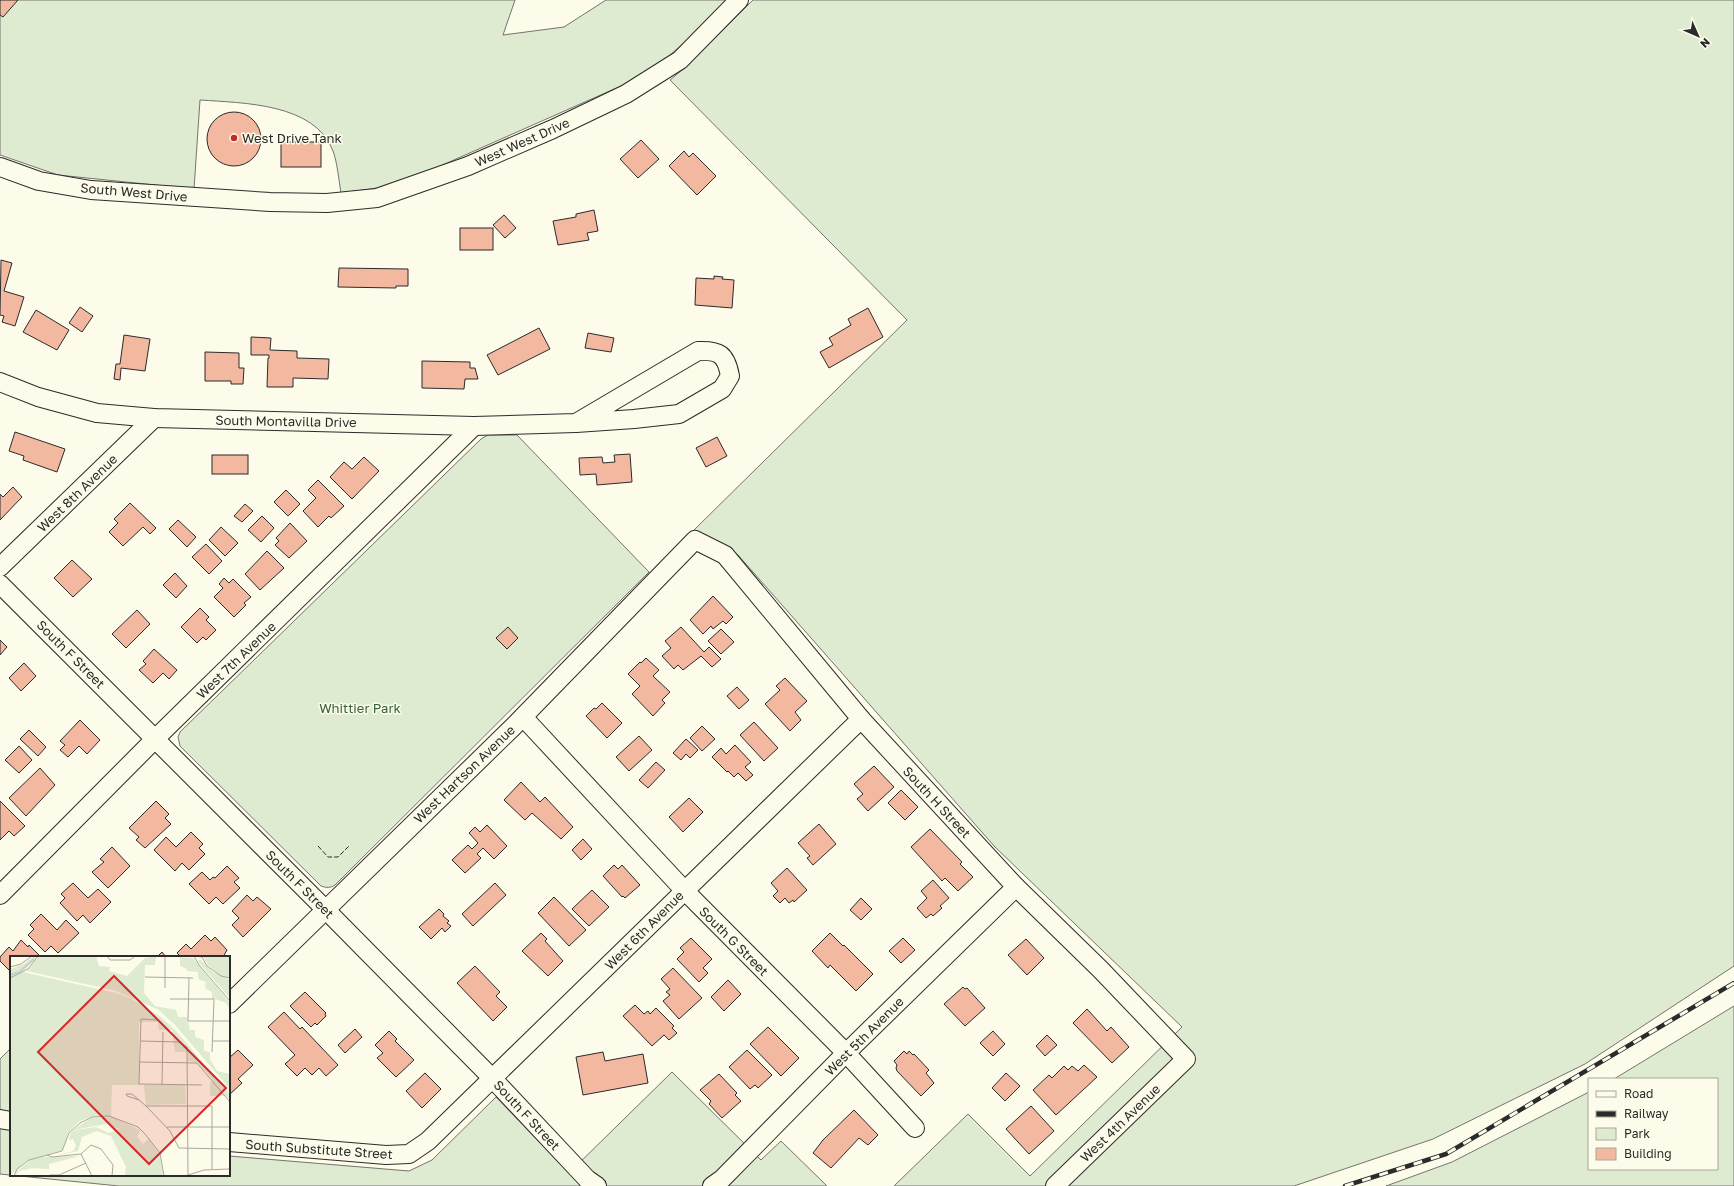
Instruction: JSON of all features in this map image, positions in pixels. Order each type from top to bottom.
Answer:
[{"type":"street","name":"West West Drive","points":[[270,202],[327,203],[377,198],[468,166],[553,129],[612,100],[662,72],[680,60],[739,0]]},
{"type":"street","name":"South West Drive","points":[[0,167],[40,181],[91,190],[270,202]]},
{"type":"street","name":"South Montavilla Drive","points":[[0,382],[38,397],[97,414],[154,418],[474,426],[576,423],[634,420],[679,414],[722,389],[730,376],[728,365],[722,356],[712,350],[698,351],[576,423]]},
{"type":"street","name":"West 8th Avenue","points":[[0,567],[154,418]]},
{"type":"street","name":"West 7th Avenue","points":[[0,895],[155,739],[474,426]]},
{"type":"street","name":"West Hartson Avenue","points":[[230,1003],[523,717],[695,540]]},
{"type":"street","name":"South H Street","points":[[695,540],[725,555],[861,719],[1016,888],[1101,970],[1186,1060]]},
{"type":"street","name":"South F Street","points":[[0,584],[493,1079],[587,1179],[597,1186]]},
{"type":"street","name":"South G Street","points":[[523,717],[684,890],[846,1053],[915,1128]]},
{"type":"street","name":"West 6th Avenue","points":[[428,1141],[861,719]]},
{"type":"street","name":"West 5th Avenue","points":[[712,1186],[722,1179],[846,1053],[1016,888]]},
{"type":"street","name":"West 4th Avenue","points":[[1054,1186],[1186,1060]]},
{"type":"street","points":[[0,1119],[10,1121]]},
{"type":"street","name":"South Substitute Street","points":[[230,1142],[386,1155],[409,1154],[428,1141]]},
{"type":"green space","points":[[0,0],[515,0],[503,35],[564,27],[606,0],[728,0],[714,17],[648,74],[438,167],[377,188],[341,193],[333,151],[324,135],[311,123],[276,109],[236,102],[200,100],[194,189],[58,175],[0,155]]},
{"type":"green space","points":[[753,0],[1734,0],[1734,966],[1585,1064],[1433,1139],[1294,1186],[894,1186],[968,1114],[1030,1176],[1182,1027],[995,847],[738,555],[693,531],[907,320],[670,80],[687,66]]},
{"type":"green space","name":"Whittier Park","points":[[488,435],[517,435],[649,572],[335,885],[332,887],[321,886],[180,746],[178,737],[180,732],[481,439]]},
{"type":"green space","points":[[1734,1006],[1734,1186],[1386,1186],[1452,1162],[1588,1093],[1588,1170],[1718,1170],[1718,1078],[1616,1078]]},
{"type":"green space","points":[[10,1049],[10,1175],[0,1174],[0,1059]]},
{"type":"green space","points":[[672,1072],[761,1160],[781,1141],[827,1186],[119,1186],[20,1176],[230,1176],[230,1156],[409,1171],[432,1160],[496,1097],[569,1173]]},
{"type":"building","points":[[0,0],[18,0],[3,17],[0,15]]},
{"type":"building","name":"West Drive Tank","points":[[229,112],[239,112],[249,116],[257,124],[261,134],[261,144],[257,154],[249,162],[239,166],[229,166],[219,162],[211,154],[207,144],[207,134],[211,124],[219,116]]},
{"type":"building","points":[[641,140],[659,159],[638,178],[620,159]]},
{"type":"building","points":[[281,142],[321,142],[321,167],[281,167]]},
{"type":"building","points":[[684,151],[689,157],[693,153],[716,176],[697,195],[669,166]]},
{"type":"building","points":[[594,210],[598,231],[587,233],[589,240],[558,245],[553,221],[576,217],[576,214]]},
{"type":"building","points":[[504,215],[516,228],[505,238],[493,225]]},
{"type":"building","points":[[460,228],[493,228],[493,250],[460,250]]},
{"type":"building","points":[[1,260],[12,263],[4,291],[24,297],[15,326],[2,322],[4,316],[0,315]]},
{"type":"building","points":[[339,268],[408,269],[408,286],[396,286],[396,288],[338,287]]},
{"type":"building","points":[[714,276],[723,277],[722,279],[734,280],[732,308],[695,305],[696,278],[714,279]]},
{"type":"building","points":[[80,307],[93,316],[82,332],[69,323]]},
{"type":"building","points":[[868,308],[883,337],[829,368],[820,352],[833,345],[829,338],[851,325],[848,319]]},
{"type":"building","points":[[36,310],[69,330],[57,350],[23,332]]},
{"type":"building","points":[[539,328],[550,349],[498,375],[487,355]]},
{"type":"building","points":[[588,333],[614,338],[611,352],[585,348]]},
{"type":"building","points":[[124,335],[150,339],[145,371],[121,368],[120,380],[114,379],[116,364],[120,364]]},
{"type":"building","points":[[251,337],[271,338],[270,350],[297,351],[297,358],[329,359],[328,379],[293,378],[293,387],[267,387],[269,355],[251,355]]},
{"type":"building","points":[[205,352],[239,353],[239,368],[244,368],[243,384],[231,384],[231,381],[205,381]]},
{"type":"building","points":[[422,361],[470,362],[470,368],[475,368],[478,379],[465,379],[464,389],[422,388]]},
{"type":"building","points":[[15,432],[65,449],[57,472],[23,460],[24,456],[9,451]]},
{"type":"building","points":[[717,437],[727,456],[706,467],[696,448]]},
{"type":"building","points":[[630,454],[632,482],[597,485],[596,474],[580,475],[579,458],[602,457],[603,463],[615,462],[614,455]]},
{"type":"building","points":[[212,455],[248,455],[248,474],[212,474]]},
{"type":"building","points":[[364,457],[379,471],[352,499],[330,477],[344,462],[352,469]]},
{"type":"building","points":[[318,480],[344,506],[331,518],[329,516],[318,527],[303,511],[316,498],[308,490]]},
{"type":"building","points":[[13,487],[22,497],[0,520],[0,494],[3,497]]},
{"type":"building","points":[[286,490],[300,504],[288,516],[274,502]]},
{"type":"building","points":[[130,503],[156,528],[150,534],[143,527],[123,546],[109,532],[118,523],[114,519]]},
{"type":"building","points":[[245,504],[253,511],[242,522],[234,516]]},
{"type":"building","points":[[262,516],[274,528],[261,542],[248,530]]},
{"type":"building","points":[[178,520],[196,537],[187,547],[169,529]]},
{"type":"building","points":[[290,523],[307,541],[289,558],[275,545],[279,541],[276,538]]},
{"type":"building","points":[[221,527],[238,543],[225,556],[209,540]]},
{"type":"building","points":[[206,544],[222,561],[209,574],[192,557]]},
{"type":"building","points":[[267,551],[284,568],[260,590],[245,574]]},
{"type":"building","points":[[72,560],[92,579],[73,597],[54,578]]},
{"type":"building","points":[[175,573],[187,586],[176,598],[163,585]]},
{"type":"building","points":[[224,578],[229,583],[233,579],[251,597],[244,603],[246,605],[234,617],[214,597],[223,588],[219,584]]},
{"type":"building","points":[[713,596],[733,617],[726,624],[723,621],[713,629],[711,626],[703,634],[690,620]]},
{"type":"building","points":[[200,608],[209,617],[206,620],[216,630],[206,640],[203,637],[197,643],[181,627]]},
{"type":"building","points":[[137,610],[150,624],[126,648],[112,634]]},
{"type":"building","points":[[508,627],[518,638],[507,649],[496,638]]},
{"type":"building","points":[[681,627],[704,652],[709,647],[721,659],[712,667],[701,656],[683,670],[678,665],[674,669],[662,656],[671,648],[665,641]]},
{"type":"building","points":[[721,629],[734,642],[721,654],[708,641]]},
{"type":"building","points":[[0,640],[7,647],[0,655]]},
{"type":"building","points":[[154,649],[177,670],[169,679],[163,673],[153,683],[139,670],[146,664],[143,661]]},
{"type":"building","points":[[646,658],[659,670],[653,676],[670,692],[662,700],[665,703],[653,716],[632,694],[640,686],[628,674]]},
{"type":"building","points":[[24,663],[36,676],[21,691],[9,678]]},
{"type":"building","points":[[785,678],[807,701],[795,712],[801,720],[790,731],[765,704],[780,690],[776,686]]},
{"type":"building","points":[[737,687],[749,700],[739,709],[727,696]]},
{"type":"building","points":[[602,703],[622,723],[607,738],[586,716]]},
{"type":"building","points":[[80,720],[100,740],[87,754],[79,746],[68,757],[60,750],[65,745],[60,741]]},
{"type":"building","points":[[754,722],[778,748],[764,761],[740,735]]},
{"type":"building","points":[[702,726],[715,739],[702,751],[690,738]]},
{"type":"building","points":[[29,730],[46,747],[38,756],[20,739]]},
{"type":"building","points":[[639,736],[652,750],[629,771],[616,757]]},
{"type":"building","points":[[686,739],[698,750],[690,758],[686,754],[681,760],[673,753]]},
{"type":"building","points":[[735,745],[751,762],[745,767],[753,775],[746,781],[738,773],[734,777],[712,757],[721,748],[726,754]]},
{"type":"building","points":[[19,746],[32,760],[19,773],[5,760]]},
{"type":"building","points":[[656,762],[665,770],[648,788],[639,780]]},
{"type":"building","points":[[874,766],[894,787],[868,811],[857,799],[863,794],[854,784]]},
{"type":"building","points":[[40,768],[55,785],[26,816],[9,798]]},
{"type":"building","points":[[521,782],[540,802],[545,797],[573,827],[561,839],[532,813],[525,820],[504,800]]},
{"type":"building","points":[[901,790],[918,807],[905,820],[888,803]]},
{"type":"building","points":[[689,798],[703,812],[683,832],[669,817]]},
{"type":"building","points":[[0,801],[25,826],[14,836],[9,831],[0,840]]},
{"type":"building","points":[[156,801],[169,814],[165,818],[171,824],[145,848],[136,840],[139,837],[129,828]]},
{"type":"building","points":[[819,824],[836,844],[813,865],[807,858],[810,856],[798,843]]},
{"type":"building","points":[[487,825],[507,846],[494,859],[483,848],[477,854],[481,858],[465,873],[452,860],[468,845],[472,849],[478,843],[469,833],[475,827],[480,832]]},
{"type":"building","points":[[930,829],[962,862],[960,864],[973,877],[958,891],[945,878],[942,881],[911,847]]},
{"type":"building","points":[[191,832],[203,844],[199,848],[205,854],[189,870],[182,863],[175,871],[154,850],[166,837],[176,847]]},
{"type":"building","points":[[583,839],[592,849],[581,860],[572,850]]},
{"type":"building","points":[[112,847],[130,866],[108,888],[92,872],[104,862],[100,859]]},
{"type":"building","points":[[614,865],[618,869],[622,865],[640,885],[625,898],[623,896],[622,897],[603,876]]},
{"type":"building","points":[[227,866],[239,878],[234,882],[240,888],[223,904],[216,897],[209,904],[189,884],[202,872],[210,880],[213,877],[215,878]]},
{"type":"building","points":[[787,868],[807,890],[794,902],[793,900],[789,903],[785,898],[780,903],[773,896],[778,891],[771,883]]},
{"type":"building","points":[[933,880],[949,898],[940,906],[942,908],[933,916],[931,914],[926,918],[917,908],[927,898],[921,891]]},
{"type":"building","points":[[73,883],[88,898],[98,889],[111,902],[90,923],[83,915],[77,921],[60,903],[65,898],[61,894]]},
{"type":"building","points":[[495,883],[506,895],[473,926],[462,914]]},
{"type":"building","points":[[592,890],[609,907],[589,926],[572,909]]},
{"type":"building","points":[[247,895],[253,901],[257,897],[271,909],[243,937],[232,925],[239,918],[232,911]]},
{"type":"building","points":[[554,897],[586,930],[569,946],[538,913]]},
{"type":"building","points":[[861,898],[872,909],[861,920],[850,910]]},
{"type":"building","points":[[439,909],[444,914],[443,916],[449,921],[447,923],[451,926],[445,932],[442,928],[431,939],[419,927]]},
{"type":"building","points":[[41,914],[57,930],[66,920],[79,933],[58,953],[51,946],[45,952],[28,935],[34,929],[30,925]]},
{"type":"building","points":[[541,933],[547,939],[545,941],[563,961],[548,976],[522,951]]},
{"type":"building","points":[[830,933],[873,974],[856,991],[830,965],[828,968],[812,951]]},
{"type":"building","points":[[205,935],[211,941],[215,937],[227,950],[224,956],[180,956],[177,953],[186,944],[191,949]]},
{"type":"building","points":[[691,938],[712,959],[703,968],[708,973],[699,982],[677,959],[684,952],[680,948]]},
{"type":"building","points":[[903,938],[915,950],[901,963],[889,951]]},
{"type":"building","points":[[1026,939],[1044,958],[1027,975],[1008,955]]},
{"type":"building","points":[[21,940],[28,947],[29,945],[39,955],[10,956],[10,971],[0,961],[0,957],[9,947],[13,951]]},
{"type":"building","points":[[162,952],[165,956],[158,956]]},
{"type":"building","points":[[475,966],[500,992],[496,996],[507,1007],[493,1021],[457,983]]},
{"type":"building","points":[[673,968],[702,998],[679,1019],[663,1001],[670,995],[666,992],[670,989],[661,979]]},
{"type":"building","points":[[728,980],[741,994],[724,1011],[711,997]]},
{"type":"building","points":[[963,987],[965,989],[967,988],[985,1008],[965,1026],[944,1004]]},
{"type":"building","points":[[305,992],[326,1013],[326,1016],[317,1025],[315,1023],[311,1027],[290,1006]]},
{"type":"building","points":[[635,1005],[644,1014],[648,1011],[650,1014],[656,1008],[674,1026],[672,1028],[677,1033],[669,1040],[664,1035],[652,1046],[623,1016]]},
{"type":"building","points":[[1087,1009],[1107,1031],[1111,1027],[1129,1047],[1112,1063],[1073,1023]]},
{"type":"building","points":[[284,1012],[300,1029],[302,1027],[338,1065],[326,1076],[319,1068],[312,1075],[305,1068],[297,1076],[285,1064],[295,1055],[268,1027]]},
{"type":"building","points":[[768,1027],[799,1058],[781,1076],[750,1044]]},
{"type":"building","points":[[355,1029],[362,1037],[345,1053],[338,1045]]},
{"type":"building","points":[[389,1031],[397,1039],[395,1041],[414,1060],[396,1077],[377,1058],[383,1053],[375,1045]]},
{"type":"building","points":[[993,1031],[1005,1044],[993,1056],[980,1043]]},
{"type":"building","points":[[1047,1035],[1057,1045],[1045,1056],[1036,1046]]},
{"type":"building","points":[[238,1050],[253,1065],[238,1079],[242,1083],[230,1094],[230,1057]]},
{"type":"building","points":[[747,1050],[772,1075],[758,1088],[755,1085],[750,1089],[729,1067]]},
{"type":"building","points":[[904,1051],[907,1054],[909,1051],[913,1055],[914,1054],[929,1070],[926,1073],[934,1083],[921,1096],[897,1071],[897,1065],[894,1061]]},
{"type":"building","points":[[603,1052],[605,1061],[643,1054],[648,1083],[583,1095],[576,1057]]},
{"type":"building","points":[[1084,1065],[1097,1077],[1056,1115],[1033,1090],[1049,1075],[1052,1078],[1064,1066],[1068,1070],[1072,1066],[1078,1071]]},
{"type":"building","points":[[425,1073],[441,1089],[422,1108],[406,1091]]},
{"type":"building","points":[[1006,1073],[1020,1086],[1005,1101],[992,1088]]},
{"type":"building","points":[[719,1074],[737,1093],[735,1095],[741,1101],[722,1118],[709,1104],[711,1101],[700,1090]]},
{"type":"building","points":[[1031,1106],[1054,1131],[1029,1154],[1006,1129]]},
{"type":"building","points":[[854,1110],[878,1135],[868,1145],[859,1138],[831,1168],[813,1153],[823,1140]]},
{"type":"railway","points":[[1345,1186],[1446,1154],[1734,983]]},
{"type":"fence","points":[[318,846],[328,857],[338,857],[349,846]]},
{"type":"place","name":"West Drive Tank","points":[[234,138]]}]
